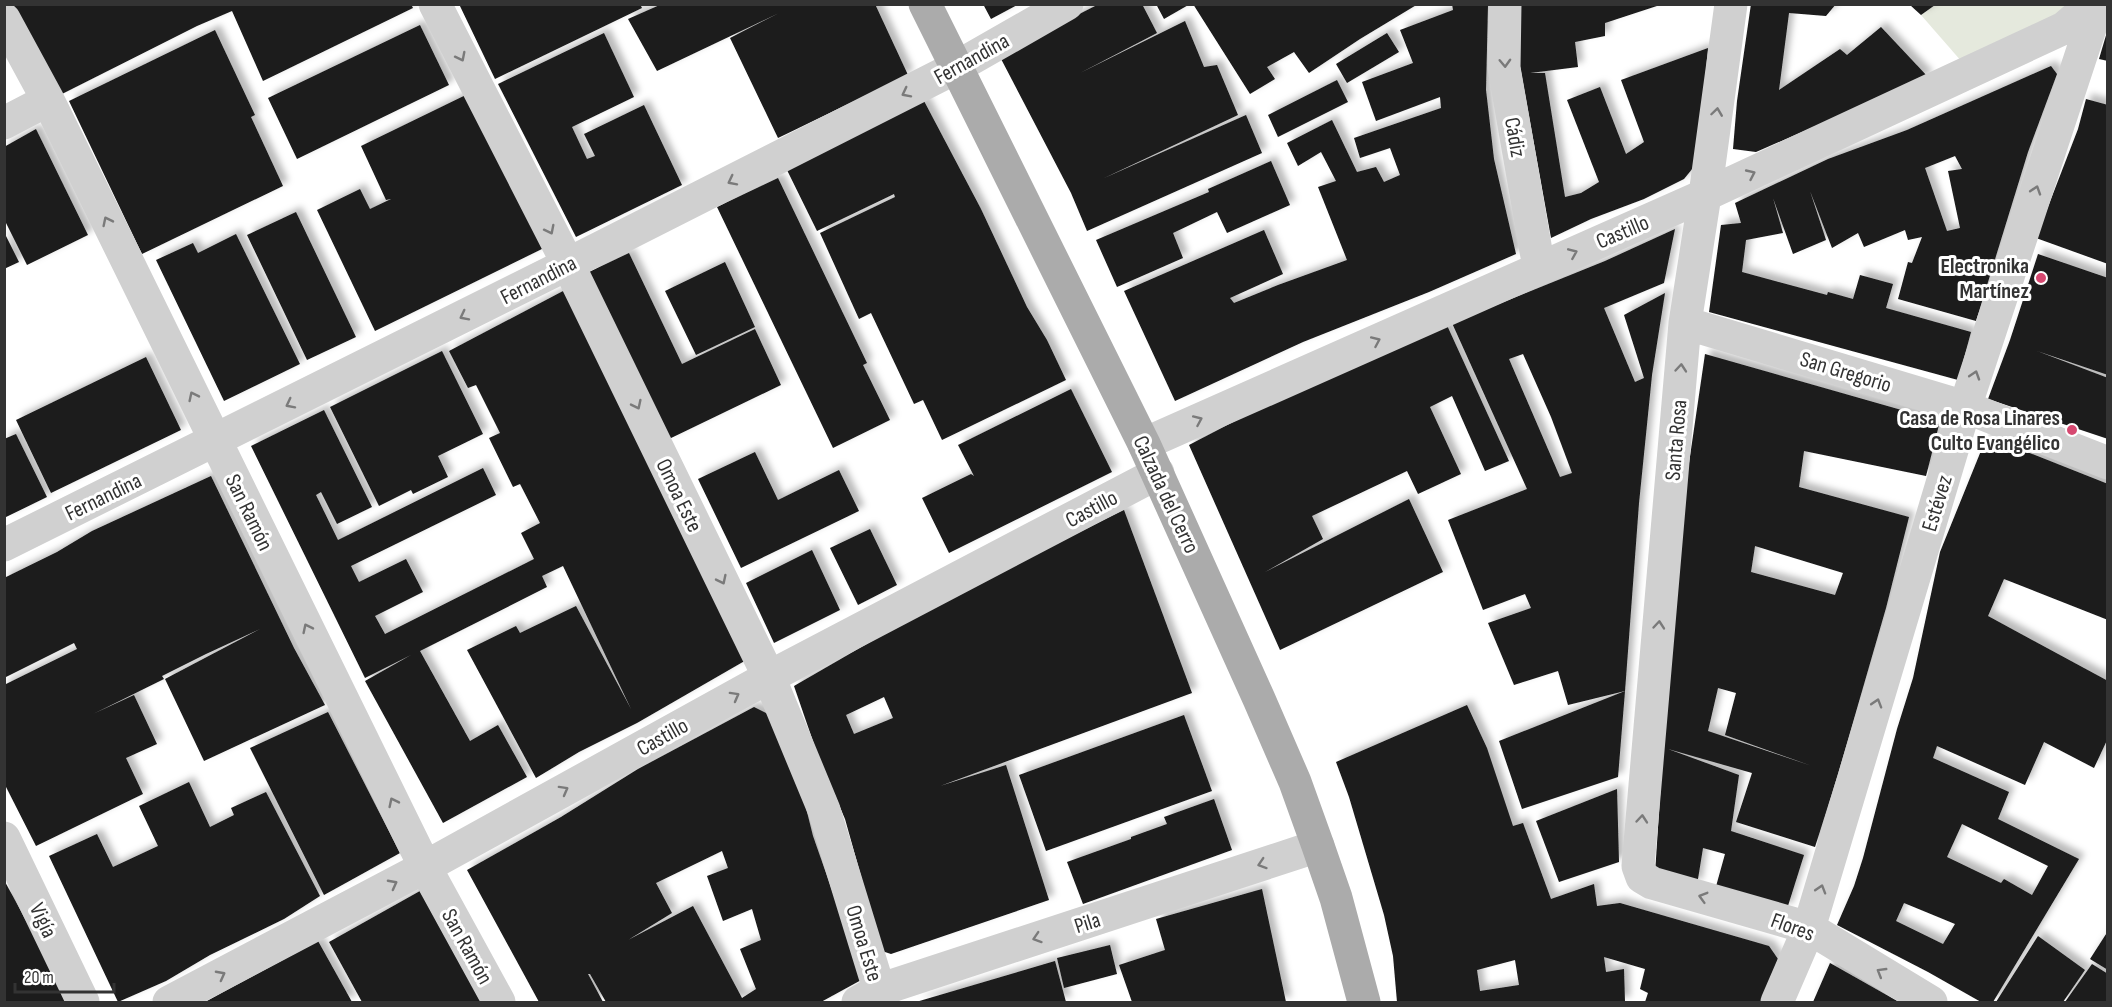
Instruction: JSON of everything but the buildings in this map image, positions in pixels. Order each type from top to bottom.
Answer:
[{"type":"main road","name":"Calzada del Cerro","points":[[924,4],[1158,473],[1295,782],[1336,898],[1364,1002]]},
{"type":"street","name":"Omoa Este","points":[[435,4],[568,264],[770,677],[824,810],[873,998]]},
{"type":"street","name":"Fernandina","points":[[4,545],[955,68],[1068,4]]},
{"type":"street","name":"Cádiz","points":[[1505,4],[1504,68],[1539,268]]},
{"type":"street","name":"Santa Rosa","points":[[1642,877],[1638,866],[1685,323],[1731,4]]},
{"type":"street","name":"Castillo","points":[[1144,444],[1705,195],[2064,28],[2092,4]]},
{"type":"street","name":"Estévez","points":[[1777,1002],[1809,928],[1965,407],[2098,4]]},
{"type":"street","name":"San Ramón","points":[[4,19],[48,100],[425,867],[500,1002]]},
{"type":"street","points":[[4,123],[48,100]]},
{"type":"street","name":"San Gregorio","points":[[1685,323],[1965,407],[2108,463]]},
{"type":"street","name":"Castillo","points":[[169,1002],[425,867],[770,677],[1158,473]]},
{"type":"street","name":"Vigía","points":[[4,838],[83,1002]]},
{"type":"street","name":"Pila","points":[[873,998],[1318,846]]},
{"type":"street","name":"Flores","points":[[1642,877],[1652,883],[1809,928],[1931,1002]]},
{"type":"shaded area","points":[[1935,5],[2079,5],[1962,62],[1921,15]]},
{"type":"place","name":"Electronika Martínez","points":[[2041,278]]},
{"type":"place","name":"Casa de Rosa Linares Culto Evangélico","points":[[2072,430]]}]
